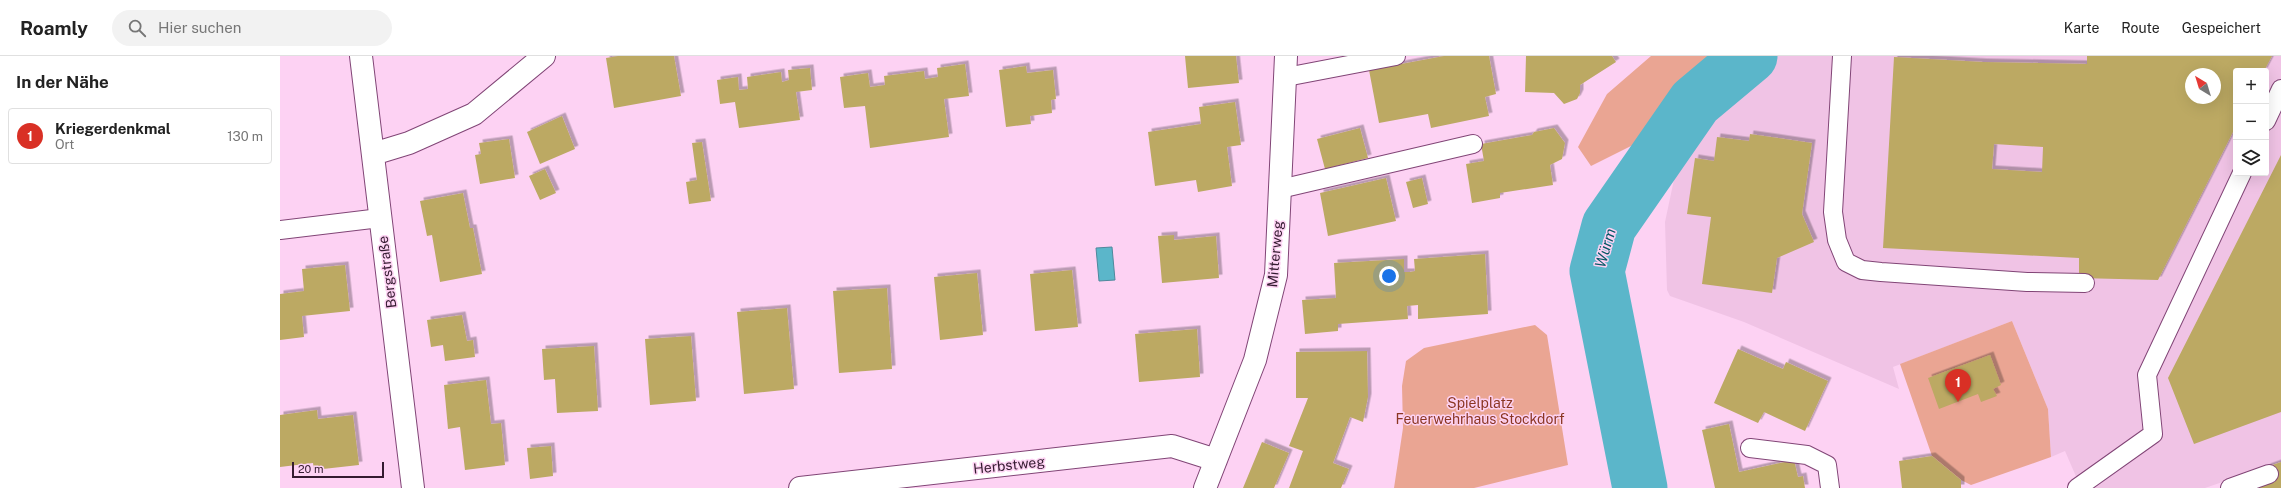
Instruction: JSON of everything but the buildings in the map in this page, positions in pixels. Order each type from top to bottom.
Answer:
[{"type":"street","name":"Bergstraße","points":[[361,56],[413,488]]},
{"type":"street","points":[[372,154],[409,143],[474,114],[544,56]]},
{"type":"street","name":"Mitterweg","points":[[1205,488],[1255,360],[1276,275],[1286,56]]},
{"type":"street","name":"Herbstweg","points":[[800,488],[1172,446],[1216,460]]},
{"type":"lane","points":[[1286,77],[1396,56]]},
{"type":"lane","points":[[1842,56],[1833,212],[1837,240],[1846,262],[1862,270],[1881,272],[2027,282],[2086,283]]},
{"type":"lane","points":[[2269,115],[2281,89]]},
{"type":"lane","points":[[1280,189],[1473,144]]},
{"type":"lane","points":[[2077,488],[2153,434],[2147,375],[2241,176]]},
{"type":"lane","points":[[280,230],[380,218]]},
{"type":"lane","points":[[1750,448],[1807,455],[1827,465],[1830,488]]},
{"type":"lane","points":[[2230,488],[2269,474]]},
{"type":"shaded area","points":[[1745,56],[2281,56],[2281,462],[2205,488],[2081,488],[2065,451],[2051,457],[2048,409],[2012,321],[1893,367],[1899,389],[1744,322],[1670,296],[1667,290],[1665,222],[1683,137]]},
{"type":"green space","points":[[1651,56],[1713,56],[1639,142],[1591,166],[1578,147],[1607,94]]},
{"type":"green space","points":[[2012,321],[2048,409],[2051,457],[1971,485],[1961,480],[1932,456],[1900,364]]},
{"type":"green space","name":"Spielplatz Feuerwehrhaus Stockdorf","points":[[1535,325],[1547,335],[1568,465],[1474,488],[1394,488],[1403,428],[1402,386],[1406,361],[1424,348]]},
{"type":"water","points":[[1112,247],[1115,280],[1099,281],[1096,248]]},
{"type":"waterway","name":"Würm","points":[[1640,488],[1597,271],[1609,226],[1695,102],[1750,56]]},
{"type":"place","name":"Kriegerdenkmal","points":[[1958,402]]}]
